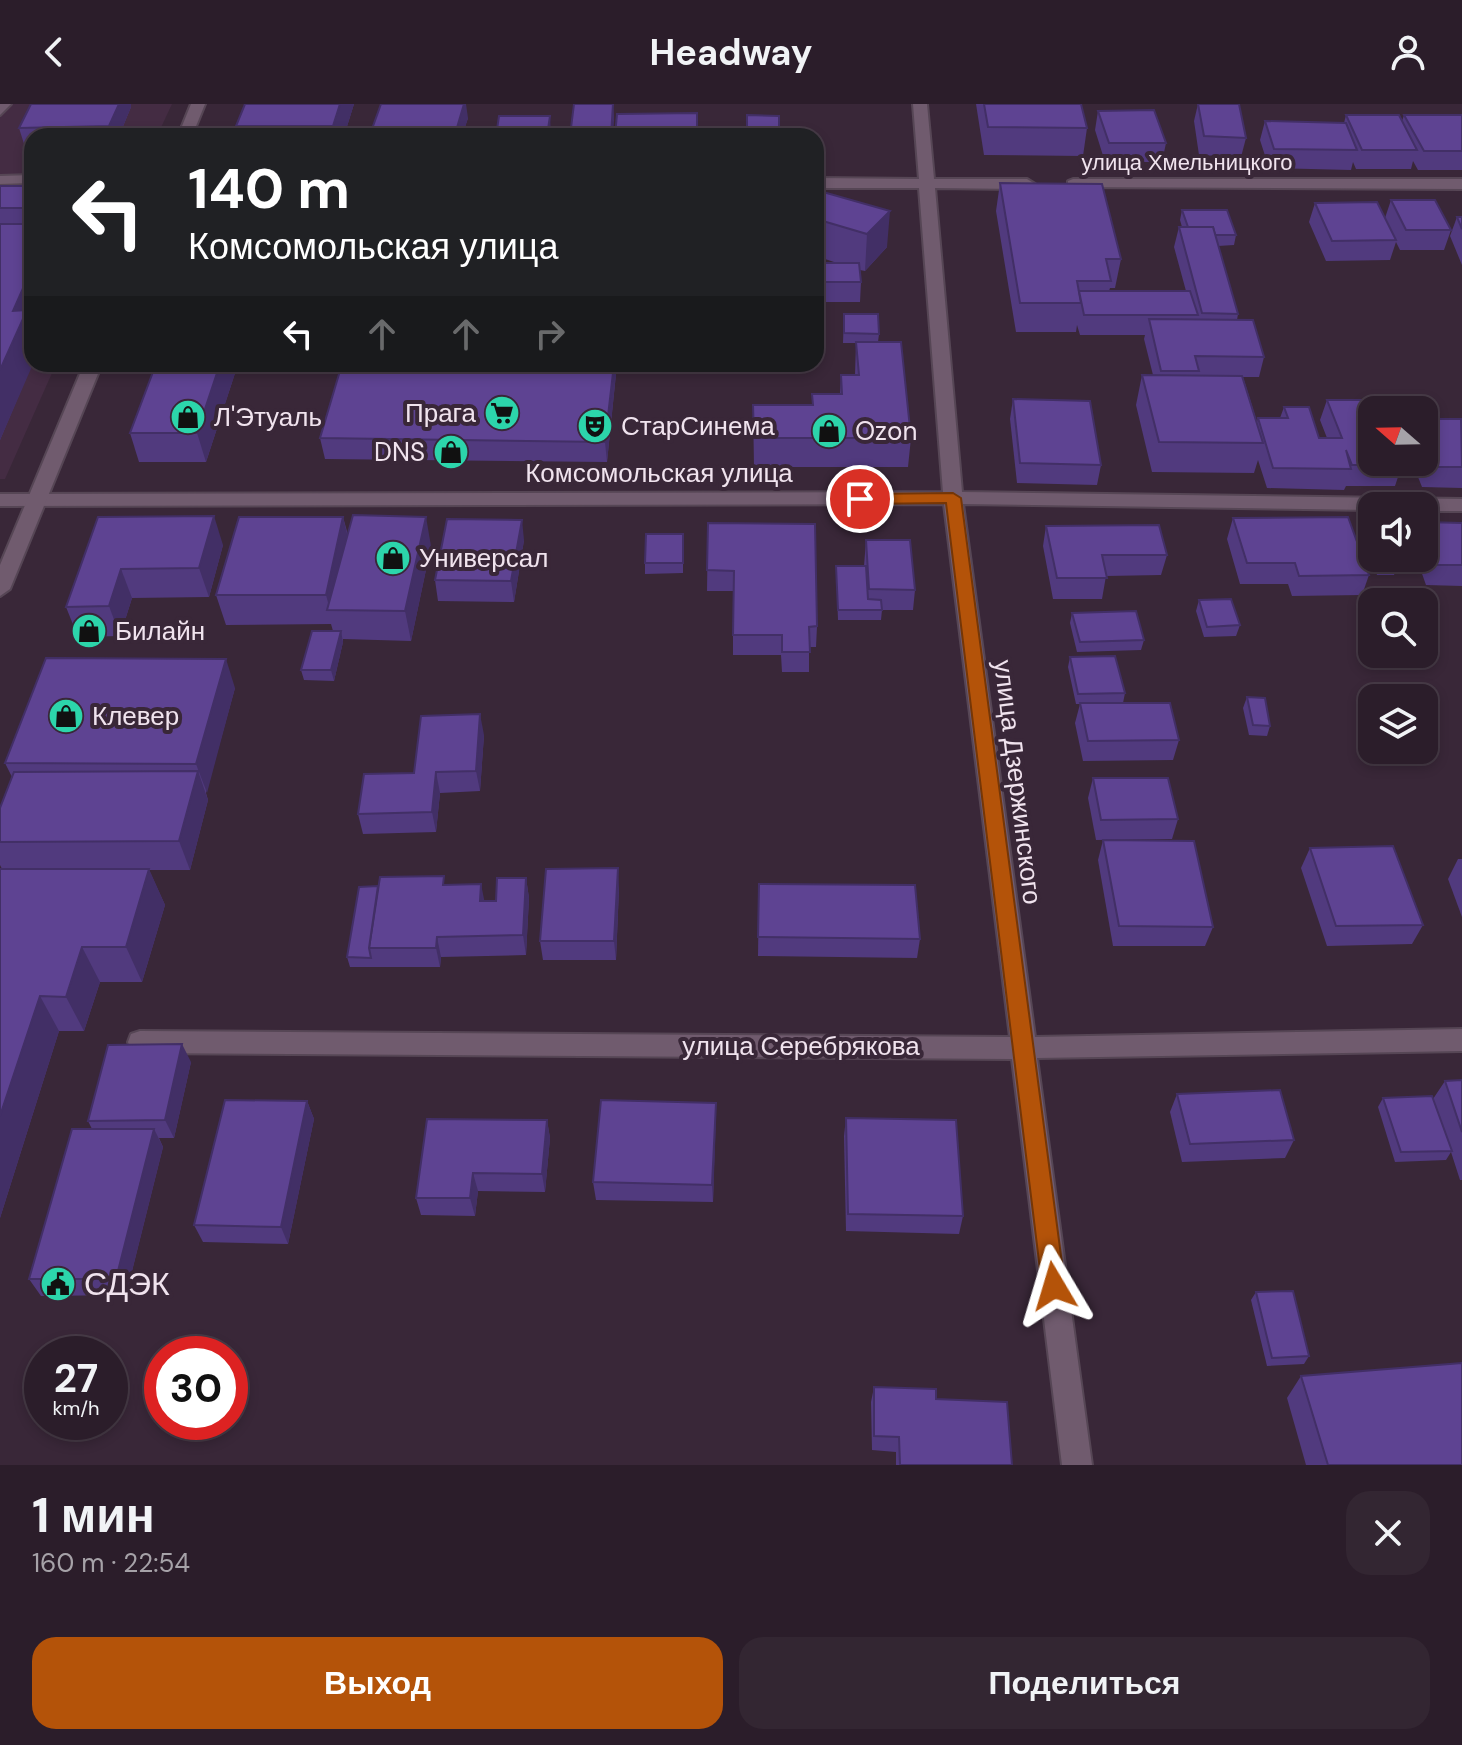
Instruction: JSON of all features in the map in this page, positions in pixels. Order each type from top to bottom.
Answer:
[{"type":"street","points":[[188,128],[198,104]]},
{"type":"street","name":"улица Дзержинского","points":[[920,104],[953,498],[1077,1465]]},
{"type":"street","name":"улица Хмельницкого","points":[[824,183],[1462,184]]},
{"type":"street","points":[[0,589],[90,372]]},
{"type":"street","name":"Комсомольская улица","points":[[0,500],[953,498],[1462,505]]},
{"type":"street","name":"улица Серебрякова","points":[[140,1042],[1023,1048],[1462,1040]]},
{"type":"lane","points":[[0,111],[5,104]]},
{"type":"lane","points":[[0,180],[24,179]]},
{"type":"shaded area","points":[[0,104],[172,104],[161,128],[24,128],[24,372],[52,372],[5,479],[0,479]]},
{"type":"building","points":[[31,104],[119,104],[109,126],[19,128]]},
{"type":"building","points":[[245,104],[340,104],[333,126],[236,126]]},
{"type":"building","points":[[381,104],[464,104],[457,128],[372,128]]},
{"type":"building","points":[[574,104],[613,104],[612,128],[571,128]]},
{"type":"building","points":[[984,104],[1081,104],[1087,128],[988,127]]},
{"type":"building","points":[[1198,104],[1239,104],[1246,138],[1204,136]]},
{"type":"building","points":[[1154,110],[1166,143],[1109,143],[1098,111]]},
{"type":"building","points":[[697,113],[697,128],[616,128],[617,114]]},
{"type":"building","points":[[747,115],[779,116],[779,128],[747,128]]},
{"type":"building","points":[[1346,115],[1399,115],[1417,150],[1362,150]]},
{"type":"building","points":[[1404,115],[1462,115],[1462,151],[1424,151]]},
{"type":"building","points":[[499,116],[550,116],[548,128],[497,128]]},
{"type":"building","points":[[1265,121],[1346,123],[1357,150],[1274,149]]},
{"type":"building","points":[[1000,183],[1102,184],[1121,259],[1106,259],[1111,281],[1077,281],[1081,303],[1020,303]]},
{"type":"building","points":[[0,186],[24,186],[24,208],[0,208]]},
{"type":"building","points":[[824,192],[890,211],[867,234],[824,221]]},
{"type":"building","points":[[1391,200],[1435,200],[1451,230],[1406,230]]},
{"type":"building","points":[[1377,202],[1396,240],[1332,241],[1315,203]]},
{"type":"building","points":[[1182,210],[1227,210],[1236,235],[1215,235],[1213,227],[1188,227]]},
{"type":"building","points":[[0,224],[24,224],[24,286],[13,311],[24,310],[24,317],[0,370]]},
{"type":"building","points":[[1179,227],[1213,227],[1238,314],[1202,313]]},
{"type":"building","points":[[824,263],[859,263],[861,282],[824,282]]},
{"type":"building","points":[[1079,291],[1190,291],[1198,315],[1084,315]]},
{"type":"building","points":[[844,314],[878,314],[879,334],[844,333]]},
{"type":"building","points":[[1149,319],[1253,320],[1264,357],[1195,356],[1199,371],[1161,371]]},
{"type":"building","points":[[856,342],[901,342],[911,438],[754,438],[753,405],[813,405],[812,394],[842,394],[841,375],[859,375]]},
{"type":"building","points":[[153,372],[217,372],[197,433],[130,433]]},
{"type":"building","name":"Прага","points":[[340,372],[613,372],[605,442],[320,438]]},
{"type":"building","points":[[1142,375],[1242,376],[1263,443],[1159,442]]},
{"type":"building","points":[[1013,399],[1090,401],[1101,465],[1020,463]]},
{"type":"building","points":[[1327,400],[1358,400],[1358,465],[1352,465],[1346,450],[1351,469],[1273,468],[1258,418],[1288,418],[1284,407],[1309,407],[1319,438],[1342,438]]},
{"type":"building","points":[[1438,419],[1461,419],[1462,467],[1438,467]]},
{"type":"building","points":[[353,515],[426,517],[405,611],[327,610]]},
{"type":"building","points":[[214,516],[199,568],[121,569],[109,606],[66,607],[98,517]]},
{"type":"building","points":[[239,517],[343,517],[326,595],[216,595]]},
{"type":"building","points":[[1348,517],[1358,545],[1358,572],[1368,572],[1369,575],[1299,576],[1295,563],[1247,563],[1233,518]]},
{"type":"building","points":[[447,519],[522,520],[511,581],[435,580]]},
{"type":"building","points":[[1438,522],[1462,523],[1462,565],[1438,565]]},
{"type":"building","points":[[708,523],[815,524],[817,626],[809,627],[810,652],[782,652],[782,635],[733,635],[734,571],[707,570]]},
{"type":"building","points":[[1159,525],[1167,555],[1102,555],[1107,578],[1057,578],[1046,526]]},
{"type":"building","points":[[646,534],[683,534],[683,563],[645,563]]},
{"type":"building","points":[[866,540],[910,540],[915,590],[869,589]]},
{"type":"building","points":[[836,566],[866,566],[868,599],[881,600],[882,610],[838,610]]},
{"type":"building","points":[[1231,599],[1240,625],[1207,627],[1199,600]]},
{"type":"building","points":[[1136,611],[1144,640],[1080,642],[1072,613]]},
{"type":"building","points":[[312,631],[341,631],[331,670],[301,670]]},
{"type":"building","points":[[1115,656],[1125,693],[1078,694],[1070,657]]},
{"type":"building","points":[[46,658],[226,659],[196,764],[5,763]]},
{"type":"building","points":[[1247,697],[1265,698],[1270,726],[1253,725]]},
{"type":"building","points":[[1080,703],[1170,703],[1179,740],[1088,741]]},
{"type":"building","points":[[480,714],[476,771],[436,772],[432,812],[358,814],[364,774],[414,773],[421,716]]},
{"type":"building","points":[[198,771],[179,841],[0,842],[0,808],[14,772]]},
{"type":"building","points":[[1093,778],[1168,778],[1178,819],[1101,820]]},
{"type":"building","points":[[1103,840],[1194,841],[1213,927],[1119,926]]},
{"type":"building","points":[[1393,846],[1423,925],[1336,926],[1310,848]]},
{"type":"building","points":[[618,868],[614,941],[540,941],[546,869]]},
{"type":"building","points":[[0,869],[149,869],[126,947],[82,947],[66,997],[40,996],[0,1116]]},
{"type":"building","points":[[444,876],[443,885],[481,884],[480,901],[496,901],[497,878],[526,878],[523,935],[437,937],[436,948],[369,948],[380,877]]},
{"type":"building","points":[[759,884],[915,885],[920,939],[758,937]]},
{"type":"building","points":[[378,886],[369,948],[371,958],[347,957],[359,887]]},
{"type":"building","points":[[182,1044],[165,1120],[88,1121],[108,1045]]},
{"type":"building","points":[[1462,1080],[1462,1132],[1445,1081]]},
{"type":"building","points":[[1280,1090],[1294,1140],[1190,1144],[1177,1094]]},
{"type":"building","points":[[1432,1096],[1452,1151],[1401,1152],[1383,1098]]},
{"type":"building","points":[[225,1100],[307,1101],[281,1227],[194,1225]]},
{"type":"building","points":[[601,1100],[716,1103],[712,1185],[593,1182]]},
{"type":"building","points":[[846,1118],[956,1120],[963,1216],[848,1214]]},
{"type":"building","points":[[427,1119],[547,1120],[542,1174],[473,1173],[470,1198],[416,1198]]},
{"type":"building","points":[[72,1129],[154,1129],[116,1279],[29,1279]]},
{"type":"building","points":[[1293,1291],[1309,1356],[1272,1358],[1256,1292]]},
{"type":"building","points":[[1462,1363],[1462,1465],[1328,1465],[1301,1376]]},
{"type":"building","points":[[874,1387],[936,1389],[936,1399],[1007,1402],[1012,1465],[900,1465],[899,1437],[874,1436]]},
{"type":"place","name":"Прага","points":[[502,413]]},
{"type":"place","name":"Л'Этуаль","points":[[188,417]]},
{"type":"place","name":"СтарСинема","points":[[595,426]]},
{"type":"place","name":"Ozon","points":[[829,431]]},
{"type":"place","name":"DNS","points":[[451,452]]},
{"type":"place","name":"Универсал","points":[[393,558]]},
{"type":"place","name":"Билайн","points":[[89,631]]},
{"type":"place","name":"Клевер","points":[[66,716]]},
{"type":"place","name":"СДЭК","points":[[58,1284]]},
{"type":"route","points":[[860,499],[953,498],[1054,1286]]}]
